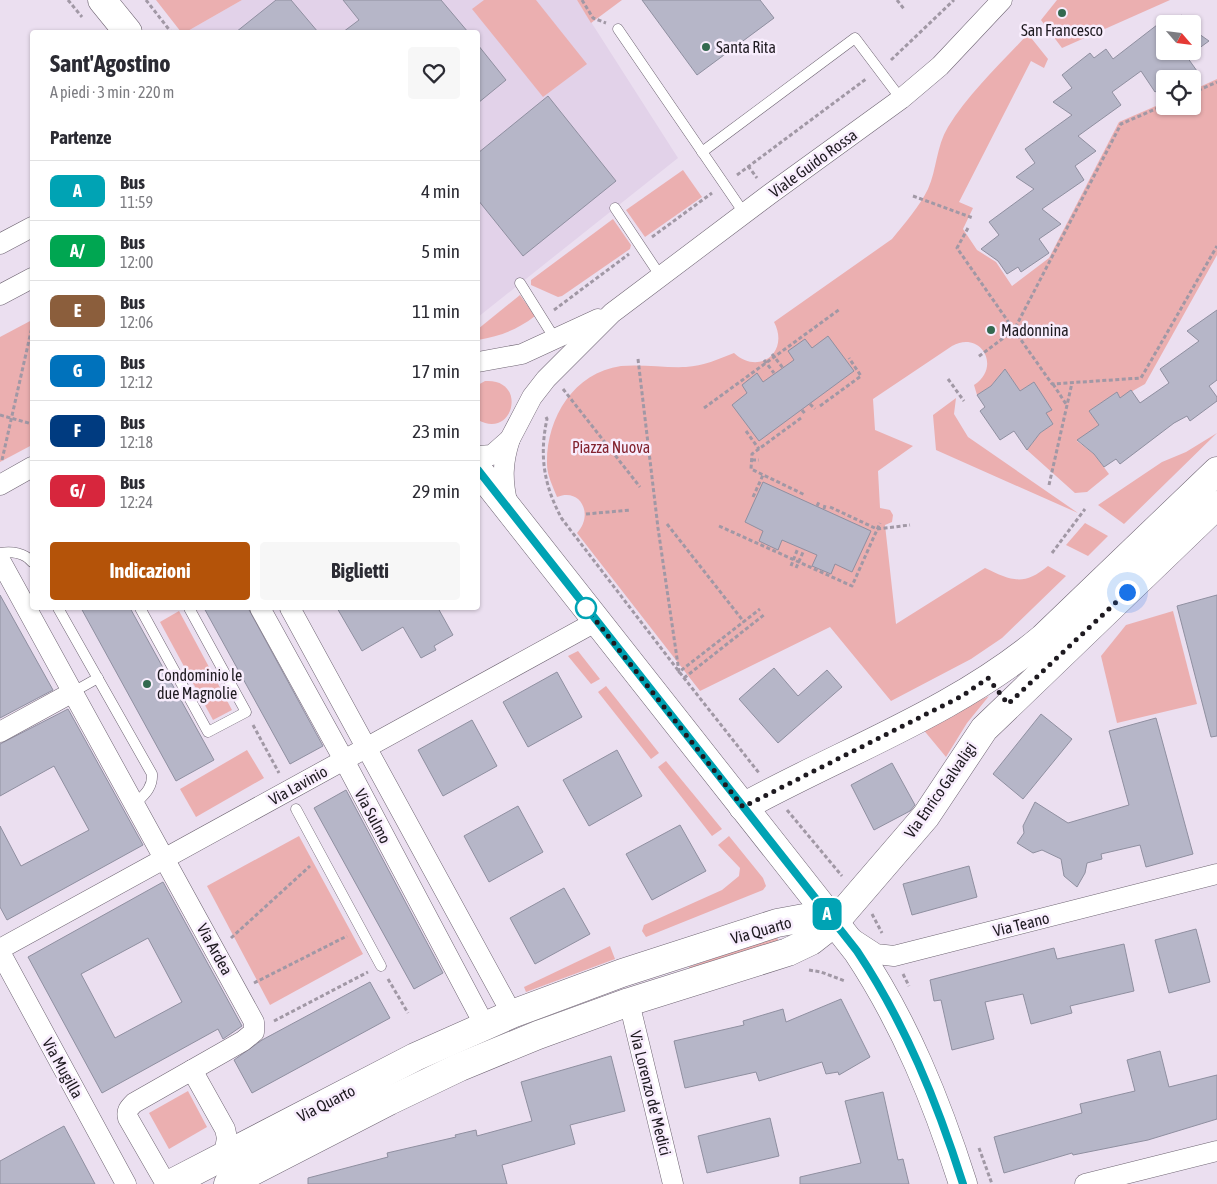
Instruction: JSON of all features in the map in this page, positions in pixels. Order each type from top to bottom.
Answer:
[{"type":"street","points":[[102,0],[126,30]]},
{"type":"street","name":"Viale Guido Rossa","points":[[510,510],[503,476],[505,454],[510,439],[535,393],[612,313],[744,213],[901,99],[940,66],[1002,0]]},
{"type":"street","points":[[0,244],[30,228]]},
{"type":"street","points":[[0,295],[30,279]]},
{"type":"street","name":"Viale Guido Rossa","points":[[480,362],[522,354],[612,313]]},
{"type":"street","name":"Viale Guido Rossa","points":[[480,456],[492,455],[510,439]]},
{"type":"street","points":[[0,485],[30,468]]},
{"type":"street","points":[[743,807],[962,696],[1016,661],[1043,638],[1217,471]]},
{"type":"street","points":[[480,472],[857,951],[880,985],[927,1081],[963,1184]]},
{"type":"street","name":"Via Enrico Galvaligi","points":[[834,923],[926,816],[967,751],[984,729],[1008,704],[1213,514]]},
{"type":"street","name":"Via Ardea","points":[[0,560],[238,992],[254,1022],[254,1032]]},
{"type":"street","name":"Via Sulmo","points":[[261,610],[344,760],[485,1026]]},
{"type":"street","name":"Via Sulmo","points":[[291,610],[512,1014]]},
{"type":"street","name":"Via Lavinio","points":[[0,950],[597,621]]},
{"type":"street","points":[[988,678],[1008,704]]},
{"type":"street","points":[[0,732],[73,692]]},
{"type":"street","name":"Via Teano","points":[[834,923],[861,946],[876,954],[890,948],[1217,874]]},
{"type":"street","name":"Via Quarto","points":[[170,1184],[415,1057],[512,1014],[622,973],[777,923],[804,918],[834,923]]},
{"type":"street","name":"Via Quarto","points":[[228,1184],[388,1101],[524,1040],[629,1002],[788,952],[811,941],[834,923]]},
{"type":"street","points":[[880,985],[880,971],[890,948]]},
{"type":"street","name":"Via Mugilla","points":[[0,950],[126,1184]]},
{"type":"street","points":[[622,973],[629,1002]]},
{"type":"street","name":"Via Lorenzo de' Medici","points":[[629,1002],[673,1184]]},
{"type":"street","points":[[512,1014],[524,1040]]},
{"type":"street","points":[[485,1026],[497,1052]]},
{"type":"street","points":[[166,1184],[128,1118],[127,1112],[134,1103],[243,1041],[254,1032]]},
{"type":"street","points":[[192,1070],[225,1129],[227,1138],[224,1155]]},
{"type":"street","points":[[1085,1184],[1217,1150]]},
{"type":"lane","points":[[618,29],[744,213]]},
{"type":"lane","points":[[702,152],[855,38],[901,99]]},
{"type":"lane","points":[[615,208],[661,277]]},
{"type":"lane","points":[[520,283],[555,338]]},
{"type":"lane","points":[[0,553],[14,552],[24,555],[30,560]]},
{"type":"lane","points":[[59,610],[152,774],[153,781],[149,790],[135,804]]},
{"type":"lane","points":[[141,610],[208,732],[246,712],[191,610]]},
{"type":"lane","points":[[73,692],[98,678]]},
{"type":"lane","name":"Via Lavinio","points":[[296,809],[381,966]]},
{"type":"path","points":[[146,0],[169,30]]},
{"type":"path","points":[[582,0],[593,18],[618,29]]},
{"type":"path","points":[[897,0],[904,9]]},
{"type":"path","points":[[889,62],[954,0]]},
{"type":"path","points":[[734,177],[870,76]]},
{"type":"path","points":[[1201,89],[1217,82]]},
{"type":"path","points":[[978,357],[1014,330],[1121,124],[1156,109]]},
{"type":"path","points":[[648,241],[716,190]]},
{"type":"path","points":[[913,196],[973,218]]},
{"type":"path","points":[[968,228],[957,248],[1066,405]]},
{"type":"path","points":[[1052,384],[1141,378],[1217,246]]},
{"type":"path","points":[[542,319],[634,251]]},
{"type":"path","points":[[704,408],[773,355],[840,309]]},
{"type":"path","points":[[0,465],[30,336]]},
{"type":"path","points":[[773,355],[783,368]]},
{"type":"path","points":[[820,406],[861,376],[849,358]]},
{"type":"path","points":[[638,359],[658,528],[679,672]]},
{"type":"path","points":[[765,361],[774,373]]},
{"type":"path","points":[[948,380],[964,401]]},
{"type":"path","points":[[1048,485],[1072,383]]},
{"type":"path","points":[[563,389],[640,487]]},
{"type":"path","points":[[810,404],[815,409]]},
{"type":"path","points":[[802,410],[806,415]]},
{"type":"path","points":[[0,415],[30,423]]},
{"type":"path","points":[[801,418],[752,454],[751,470],[805,495]]},
{"type":"path","points":[[547,419],[542,440],[542,467],[552,500],[574,536],[762,776]]},
{"type":"path","points":[[746,431],[760,449]]},
{"type":"path","points":[[752,460],[759,460]]},
{"type":"path","points":[[753,497],[763,475]]},
{"type":"path","points":[[830,507],[877,529],[910,525]]},
{"type":"path","points":[[1052,554],[1085,509]]},
{"type":"path","points":[[586,514],[631,510]]},
{"type":"path","points":[[719,526],[852,586],[880,523]]},
{"type":"path","points":[[668,524],[744,622]]},
{"type":"path","points":[[790,566],[798,548]]},
{"type":"path","points":[[796,568],[804,550]]},
{"type":"path","points":[[679,672],[760,609]]},
{"type":"path","points":[[684,678],[765,614]]},
{"type":"path","points":[[246,712],[281,776]]},
{"type":"path","points":[[783,805],[843,877]]},
{"type":"path","points":[[216,952],[321,856]]},
{"type":"path","points":[[869,907],[890,948]]},
{"type":"path","points":[[238,992],[361,929]]},
{"type":"path","points":[[254,1032],[381,966],[408,1013]]},
{"type":"path","points":[[806,970],[821,972],[843,980],[848,984]]},
{"type":"shaded area","points":[[242,0],[577,0],[678,158],[480,315],[480,30],[190,30]]},
{"type":"green space","points":[[156,0],[242,0],[190,30],[179,30]]},
{"type":"green space","points":[[484,0],[536,0],[587,64],[543,97],[472,9]]},
{"type":"green space","points":[[577,0],[622,0],[591,23]]},
{"type":"green space","points":[[1057,0],[1170,0],[1062,48],[1041,20]]},
{"type":"green space","name":"Piazza Nuova","points":[[1028,34],[1048,59],[1044,68],[1031,61],[959,202],[973,208],[963,229],[977,250],[996,262],[1012,286],[1049,258],[1119,122],[1156,106],[1156,115],[1201,115],[1201,86],[1217,79],[1217,255],[1145,384],[1120,398],[1116,393],[1089,411],[1099,425],[1077,441],[1094,454],[1109,474],[1087,492],[1075,493],[1027,450],[1040,433],[1053,424],[1046,413],[1052,410],[1034,382],[1020,391],[1005,369],[991,386],[977,395],[974,385],[982,378],[987,361],[979,347],[972,343],[962,342],[952,346],[873,399],[875,430],[913,446],[878,471],[880,508],[890,510],[893,515],[892,522],[885,525],[896,624],[985,568],[1010,578],[1025,579],[1032,577],[1048,566],[1066,576],[1002,638],[971,659],[891,701],[830,627],[700,691],[577,533],[582,526],[584,518],[582,504],[573,496],[557,497],[549,477],[547,464],[551,431],[557,415],[576,388],[604,370],[621,366],[692,366],[711,362],[734,353],[744,360],[753,362],[762,361],[769,357],[775,351],[778,343],[778,333],[774,322],[892,239],[907,221],[928,189],[941,142],[948,127],[975,90]]},
{"type":"green space","points":[[683,170],[702,197],[645,237],[626,210]]},
{"type":"green space","points":[[613,219],[631,245],[630,249],[562,296],[558,297],[531,285],[531,280]]},
{"type":"green space","points":[[520,295],[535,316],[522,325],[494,337],[480,340],[480,327]]},
{"type":"green space","points":[[30,321],[30,446],[0,462],[0,337]]},
{"type":"green space","points":[[485,381],[499,383],[507,389],[511,397],[511,407],[507,416],[500,422],[490,424],[480,421],[480,384]]},
{"type":"green space","points":[[956,398],[954,414],[968,437],[1078,513],[936,450],[933,415]]},
{"type":"green space","points":[[1217,433],[1124,524],[1098,505],[1162,462],[1186,452]]},
{"type":"green space","points":[[1085,523],[1108,536],[1088,556],[1066,545]]},
{"type":"green space","points":[[179,611],[232,710],[213,720],[160,622]]},
{"type":"green space","points":[[1173,611],[1197,704],[1117,723],[1101,656],[1126,625]]},
{"type":"green space","points":[[578,651],[600,679],[591,684],[568,656]]},
{"type":"green space","points":[[606,686],[659,753],[651,759],[598,692]]},
{"type":"green space","points":[[989,696],[967,723],[946,757],[922,728]]},
{"type":"green space","points":[[247,750],[264,778],[196,817],[180,789]]},
{"type":"green space","points":[[666,761],[722,829],[712,836],[658,767]]},
{"type":"green space","points":[[299,836],[363,954],[270,1005],[207,886]]},
{"type":"green space","points":[[729,836],[763,878],[766,886],[763,890],[646,937],[642,931],[644,925],[722,890],[739,876],[740,868],[718,845]]},
{"type":"green space","points":[[777,936],[780,946],[690,971],[689,967]]},
{"type":"green space","points":[[610,946],[615,959],[526,992],[524,987]]},
{"type":"green space","points":[[188,1091],[207,1127],[169,1149],[149,1113]]},
{"type":"building","points":[[276,0],[291,0],[316,30],[238,30]]},
{"type":"building","points":[[343,0],[441,0],[466,30],[346,30],[359,20]]},
{"type":"building","name":"Santa Rita","points":[[642,0],[760,0],[774,18],[697,75]]},
{"type":"building","points":[[1156,26],[1156,60],[1189,60],[1196,70],[1156,70],[1155,92],[1141,71],[1112,92],[1121,105],[1078,136],[1096,151],[1075,166],[1084,180],[1042,209],[1061,224],[1039,239],[1049,253],[1021,272],[1018,267],[1007,274],[998,261],[981,249],[999,235],[989,222],[1034,189],[1016,177],[1035,163],[1025,149],[1072,115],[1053,102],[1072,88],[1062,75],[1090,53],[1094,58],[1106,49],[1113,59]]},
{"type":"building","points":[[1201,35],[1209,41],[1201,47]]},
{"type":"building","points":[[480,48],[506,80],[480,101]]},
{"type":"building","points":[[548,96],[616,181],[523,256],[480,202],[480,151]]},
{"type":"building","points":[[1217,310],[1217,380],[1209,386],[1217,397],[1217,401],[1190,421],[1187,416],[1174,423],[1120,464],[1116,459],[1104,467],[1094,454],[1077,440],[1099,425],[1089,411],[1117,392],[1120,398],[1131,390],[1140,403],[1169,383],[1160,369],[1199,341],[1187,331]]},
{"type":"building","points":[[828,336],[854,371],[759,441],[732,405],[747,393],[742,385],[757,373],[763,382],[794,360],[788,351],[805,339],[812,348]]},
{"type":"building","points":[[1005,369],[1020,391],[1034,382],[1052,410],[1046,413],[1053,424],[1040,433],[1027,450],[1014,431],[1000,440],[980,411],[985,407],[977,395],[991,386]]},
{"type":"building","points":[[763,482],[871,531],[852,572],[835,564],[831,574],[812,566],[817,555],[782,540],[778,550],[759,541],[763,531],[745,522]]},
{"type":"building","points":[[0,595],[53,690],[0,718]]},
{"type":"building","points":[[1217,595],[1217,736],[1211,737],[1177,606]]},
{"type":"building","name":"Condominio le due Magnolie","points":[[82,610],[131,610],[214,760],[176,781]]},
{"type":"building","points":[[205,610],[249,610],[323,746],[290,764]]},
{"type":"building","points":[[338,610],[439,610],[453,635],[434,646],[436,650],[421,658],[403,627],[362,651]]},
{"type":"building","points":[[774,668],[798,696],[827,670],[842,687],[778,743],[739,699]]},
{"type":"building","points":[[557,672],[582,717],[528,747],[503,702]]},
{"type":"building","points":[[68,709],[143,845],[7,920],[0,907],[0,826],[21,866],[89,830],[54,766],[0,796],[0,744]]},
{"type":"building","points":[[1041,714],[1072,739],[1023,799],[993,774]]},
{"type":"building","points":[[1156,718],[1193,854],[1146,867],[1140,845],[1101,854],[1102,859],[1087,863],[1085,873],[1077,887],[1064,876],[1061,859],[1042,850],[1033,853],[1017,843],[1024,833],[1023,826],[1035,802],[1068,823],[1129,805],[1109,731]]},
{"type":"building","points":[[472,720],[497,766],[443,796],[418,750]]},
{"type":"building","points":[[617,750],[642,796],[589,826],[563,780]]},
{"type":"building","points":[[892,763],[915,805],[910,811],[874,830],[851,785]]},
{"type":"building","points":[[346,790],[443,973],[414,989],[314,808]]},
{"type":"building","points":[[518,806],[543,852],[489,882],[464,836]]},
{"type":"building","points":[[680,825],[706,871],[652,900],[626,854]]},
{"type":"building","points":[[969,866],[977,897],[912,915],[903,884]]},
{"type":"building","points":[[163,882],[242,1026],[223,1039],[218,1029],[102,1093],[28,957]],"holes":[[[148,938],[182,1002],[115,1038],[81,974]]]},
{"type":"building","points":[[564,888],[590,934],[535,964],[510,918]]},
{"type":"building","points":[[1196,929],[1210,982],[1169,993],[1155,940]]},
{"type":"building","points":[[1124,944],[1134,991],[1070,1006],[1072,1013],[1031,1024],[1023,994],[985,1002],[994,1039],[952,1050],[941,1000],[934,1001],[930,980],[1054,948],[1057,959]]},
{"type":"building","points":[[370,982],[390,1018],[252,1093],[234,1060],[262,1040]]},
{"type":"building","points":[[841,999],[870,1057],[839,1075],[838,1072],[826,1074],[822,1062],[759,1081],[756,1072],[685,1088],[674,1041],[744,1025],[743,1021],[783,1009],[786,1022]]},
{"type":"building","points":[[1160,1051],[1169,1087],[1217,1075],[1217,1119],[1148,1140],[1073,1155],[1072,1153],[1004,1173],[994,1137],[1082,1113],[1080,1104],[1135,1091],[1127,1060]]},
{"type":"building","points":[[611,1056],[625,1111],[570,1125],[575,1144],[502,1165],[507,1184],[308,1184],[308,1178],[388,1157],[387,1153],[456,1137],[455,1135],[476,1130],[477,1136],[532,1121],[521,1082]]},
{"type":"building","points":[[883,1092],[898,1160],[903,1159],[909,1184],[800,1184],[800,1177],[861,1163],[845,1101]]},
{"type":"building","points":[[770,1118],[779,1156],[707,1173],[698,1136]]},
{"type":"building","points":[[64,1126],[95,1184],[0,1184],[0,1161]]},
{"type":"bus line","name":"A","points":[[480,472],[857,951],[880,985],[927,1081],[948,1136],[963,1184]]},
{"type":"place","name":"San Francesco","points":[[1062,13]]},
{"type":"place","name":"Santa Rita","points":[[706,47]]},
{"type":"place","name":"Madonnina","points":[[991,330]]},
{"type":"place","name":"Condominio le due Magnolie","points":[[147,684]]},
{"type":"route","points":[[586,608],[743,807],[962,696],[988,678],[1008,704],[1127,592]]}]
